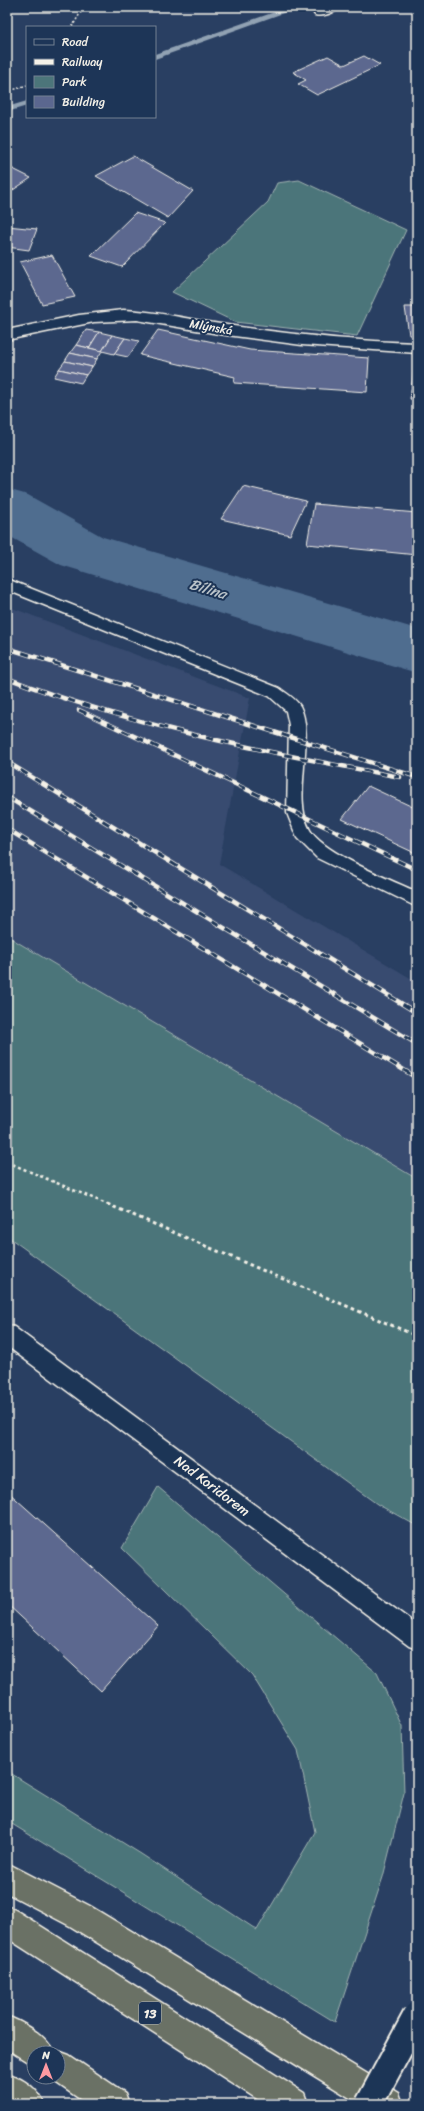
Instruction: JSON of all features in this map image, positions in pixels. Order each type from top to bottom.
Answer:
[{"type":"highway","points":[[7,1877],[80,1916],[388,2104]]},
{"type":"highway","name":"13","points":[[7,1921],[294,2104]]},
{"type":"highway","points":[[7,2031],[27,2045]]},
{"type":"highway","points":[[66,2071],[114,2104]]},
{"type":"highway","points":[[7,2088],[29,2104]]},
{"type":"street","points":[[320,12],[333,7]]},
{"type":"street","name":"Mlýnská","points":[[7,335],[89,317],[124,315],[154,316],[240,332],[385,347],[417,348]]},
{"type":"street","points":[[369,2104],[417,2015]]},
{"type":"lane","points":[[7,584],[274,692],[293,708],[297,725],[295,813],[303,834],[323,853],[417,900]]},
{"type":"lane","name":"Nad Koridorem","points":[[7,1334],[417,1638]]},
{"type":"path","points":[[73,26],[84,7]]},
{"type":"path","points":[[7,92],[26,85]]},
{"type":"path","points":[[7,1162],[417,1336]]},
{"type":"shaded area","points":[[7,606],[250,698],[219,864],[417,982],[417,1179],[7,936]]},
{"type":"green space","points":[[299,180],[406,230],[357,336],[235,322],[172,292],[268,202],[277,183]]},
{"type":"green space","points":[[7,936],[417,1179],[417,1526],[377,1504],[7,1236]]},
{"type":"green space","points":[[158,1487],[377,1673],[402,1726],[404,1793],[383,1877],[335,2022],[7,1821],[7,1771],[141,1854],[257,1930],[315,1832],[298,1750],[252,1675],[122,1548]]},
{"type":"building","points":[[328,56],[344,65],[364,56],[380,65],[317,95],[298,84],[306,80],[293,72]]},
{"type":"building","points":[[133,156],[193,191],[168,218],[96,176]]},
{"type":"building","points":[[7,166],[31,178],[7,194]]},
{"type":"building","points":[[135,213],[165,223],[122,267],[91,256]]},
{"type":"building","points":[[7,226],[37,229],[29,250],[7,247]]},
{"type":"building","points":[[52,255],[75,297],[42,304],[20,262]]},
{"type":"building","points":[[7,269],[10,315],[7,315]]},
{"type":"building","points":[[405,307],[417,307],[417,335],[409,335]]},
{"type":"building","points":[[86,330],[99,332],[89,348],[76,345]]},
{"type":"building","points":[[158,330],[250,350],[369,358],[367,392],[234,383],[235,377],[140,355]]},
{"type":"building","points":[[99,332],[112,335],[102,351],[89,348]]},
{"type":"building","points":[[112,335],[125,338],[114,354],[102,351]]},
{"type":"building","points":[[125,338],[139,341],[128,357],[114,354]]},
{"type":"building","points":[[76,345],[102,351],[97,359],[70,353]]},
{"type":"building","points":[[70,353],[97,359],[92,367],[65,361]]},
{"type":"building","points":[[65,361],[92,367],[86,375],[59,369]]},
{"type":"building","points":[[415,361],[417,361],[417,400],[410,399]]},
{"type":"building","points":[[59,369],[86,375],[81,383],[54,377]]},
{"type":"building","points":[[243,486],[306,501],[290,535],[221,519]]},
{"type":"building","points":[[314,504],[417,513],[417,555],[307,544]]},
{"type":"building","points":[[368,786],[417,809],[417,854],[342,819]]},
{"type":"building","points":[[7,1491],[158,1626],[101,1691],[7,1604]]},
{"type":"waterway","points":[[156,57],[296,7]]},
{"type":"waterway","points":[[7,110],[26,103]]},
{"type":"waterway","name":"Bílina","points":[[7,509],[82,551],[417,651]]},
{"type":"railway","points":[[7,648],[417,777]]},
{"type":"railway","points":[[7,678],[104,711],[152,724],[251,748],[400,777]]},
{"type":"railway","points":[[79,710],[417,870]]},
{"type":"railway","points":[[7,762],[417,1013]]},
{"type":"railway","points":[[7,797],[417,1044]]},
{"type":"railway","points":[[7,829],[417,1078]]}]
